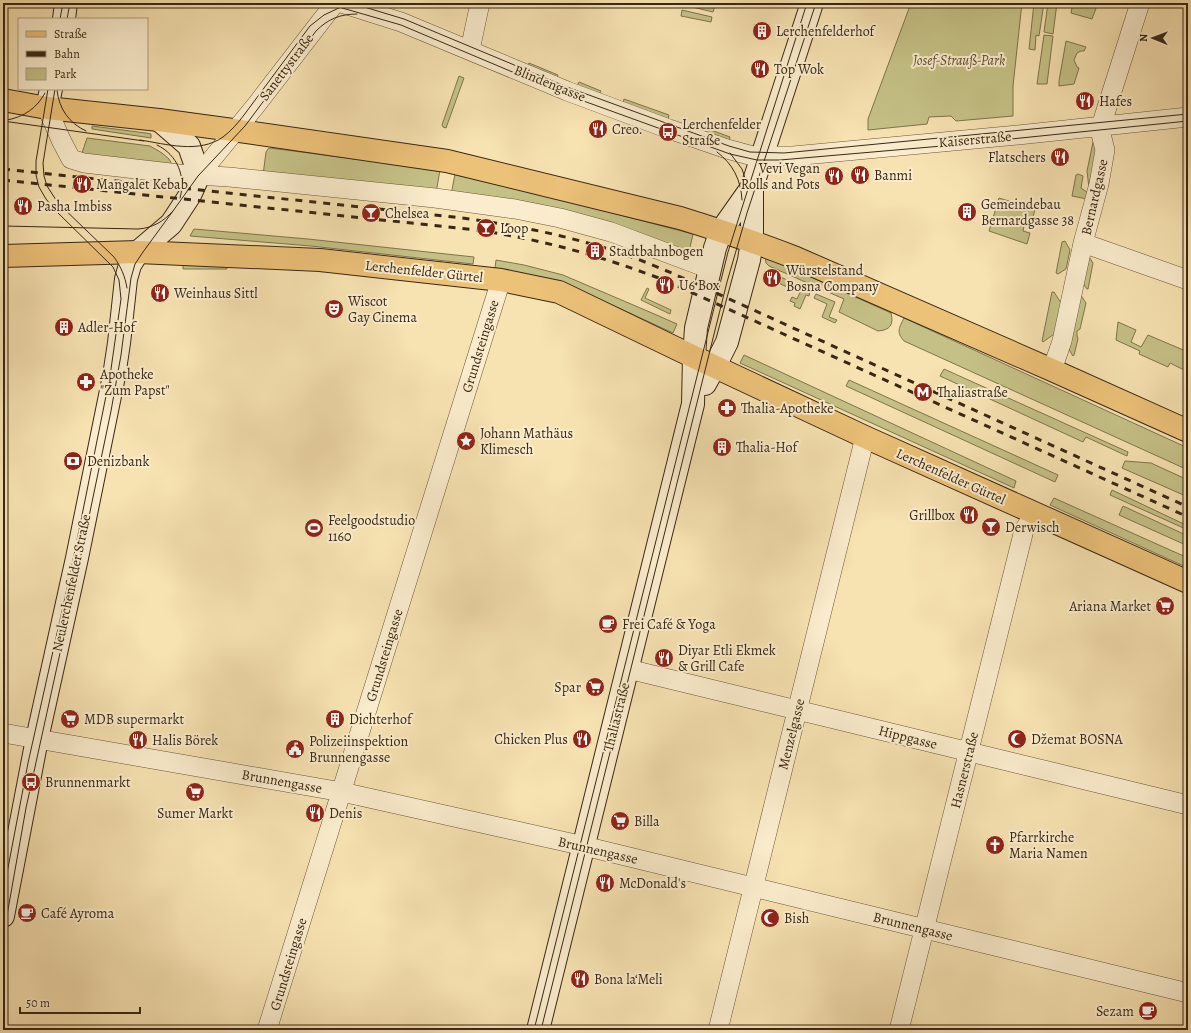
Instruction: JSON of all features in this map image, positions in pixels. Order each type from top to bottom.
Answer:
[{"type":"main road","points":[[64,18],[66,3]]},
{"type":"main road","points":[[693,404],[696,325],[721,231],[752,187],[812,3]]},
{"type":"main road","points":[[3,100],[49,98],[159,120],[453,162],[680,218],[752,241],[796,258],[1188,431]]},
{"type":"main road","points":[[138,252],[171,224],[190,195],[199,175],[189,146],[159,120]]},
{"type":"main road","points":[[693,404],[727,342],[748,265],[752,241],[752,187]]},
{"type":"main road","name":"Lerchenfelder Gürtel","points":[[3,256],[138,252],[320,260],[501,280],[559,292],[865,438],[1188,582]]},
{"type":"main road","name":"Neulerchenfelder Straße","points":[[3,916],[36,739],[77,558],[114,376],[126,280],[130,265],[138,252]]},
{"type":"main road","name":"Thaliastraße","points":[[538,1030],[693,404]]},
{"type":"street","name":"Sanettystraße","points":[[235,130],[257,104],[335,3]]},
{"type":"street","name":"Blindengasse","points":[[341,3],[401,22],[567,90],[670,129],[745,155],[762,157]]},
{"type":"street","points":[[470,50],[480,3]]},
{"type":"street","name":"Bernardgasse","points":[[1052,370],[1062,341],[1083,243],[1099,184],[1105,150],[1100,130],[1140,3]]},
{"type":"street","points":[[49,98],[61,140],[71,159],[84,163],[178,174],[229,176],[435,198],[515,209],[560,218],[611,232],[710,269]]},
{"type":"street","name":"Kaiserstraße","points":[[762,157],[793,156],[1188,117]]},
{"type":"street","points":[[199,175],[235,130]]},
{"type":"street","points":[[1083,243],[1188,280]]},
{"type":"street","name":"Grundsteingasse","points":[[267,1030],[501,280]]},
{"type":"street","name":"Menzelgasse","points":[[718,1030],[865,438]]},
{"type":"street","name":"Hasnerstraße","points":[[899,1030],[1024,530],[1035,513]]},
{"type":"street","name":"Hippgasse","points":[[628,668],[1188,805]]},
{"type":"street","name":"Brunnengasse","points":[[3,733],[342,792],[584,846],[1188,993]]},
{"type":"green space","points":[[684,3],[701,3],[715,6],[713,12],[684,5]]},
{"type":"green space","name":"Josef-Strauß-Park","points":[[911,3],[1022,3],[1013,86],[1013,116],[956,121],[951,116],[929,117],[927,124],[868,130],[868,119]]},
{"type":"green space","points":[[1034,3],[1044,3],[1039,36],[1036,35],[1035,50],[1029,49]]},
{"type":"green space","points":[[1048,3],[1057,3],[1053,34],[1044,32]]},
{"type":"green space","points":[[1073,3],[1098,3],[1092,19],[1071,13]]},
{"type":"green space","points":[[682,10],[712,17],[711,22],[681,16]]},
{"type":"green space","points":[[1044,35],[1053,36],[1047,84],[1037,84]]},
{"type":"green space","points":[[1066,41],[1086,47],[1084,51],[1077,53],[1074,60],[1079,68],[1074,84],[1059,86],[1059,81]]},
{"type":"green space","points":[[529,63],[558,75],[557,78],[527,66]]},
{"type":"green space","points":[[459,76],[464,78],[446,128],[442,125]]},
{"type":"green space","points":[[579,82],[601,91],[599,95],[577,86]]},
{"type":"green space","points":[[624,99],[669,115],[668,119],[623,103]]},
{"type":"green space","points":[[692,123],[730,137],[729,141],[691,127]]},
{"type":"green space","points":[[92,126],[151,134],[151,138],[92,129]]},
{"type":"green space","points":[[87,138],[150,146],[169,159],[173,166],[81,156]]},
{"type":"green space","points":[[1098,141],[1089,188],[1087,171],[1093,142]]},
{"type":"green space","points":[[270,148],[440,170],[436,193],[263,175],[266,152]]},
{"type":"green space","points":[[455,174],[693,234],[688,256],[451,195]]},
{"type":"green space","points":[[1078,174],[1083,176],[1081,188],[1088,193],[1087,199],[1072,196],[1076,175]]},
{"type":"green space","points":[[999,198],[1035,209],[1032,222],[1025,221],[1023,231],[1030,233],[1027,244],[989,231]]},
{"type":"green space","points":[[194,229],[308,239],[474,257],[473,264],[311,246],[190,236]]},
{"type":"green space","points":[[1065,241],[1070,250],[1066,269],[1058,274],[1056,273],[1062,242]]},
{"type":"green space","points":[[1088,255],[1093,263],[1087,289],[1082,282]]},
{"type":"green space","points":[[765,256],[891,313],[892,321],[890,326],[886,329],[878,331],[839,312],[844,299],[769,266],[766,263]]},
{"type":"green space","points":[[183,260],[227,263],[227,269],[183,269]]},
{"type":"green space","points":[[496,260],[524,265],[563,275],[677,324],[673,333],[582,291],[556,281],[495,268]]},
{"type":"green space","points":[[776,275],[796,284],[794,290],[774,281]]},
{"type":"green space","points":[[647,288],[649,289],[645,298],[671,310],[670,314],[641,300]]},
{"type":"green space","points":[[802,288],[810,291],[809,296],[806,295],[800,309],[794,306],[795,303],[790,301],[792,297],[797,299]]},
{"type":"green space","points":[[1076,288],[1086,303],[1080,329],[1077,331],[1078,339],[1073,356],[1065,343]]},
{"type":"green space","points":[[1052,292],[1054,292],[1063,306],[1057,332],[1043,342],[1042,341]]},
{"type":"green space","points":[[816,294],[835,302],[829,317],[837,320],[835,323],[822,317],[827,304],[814,298]]},
{"type":"green space","points":[[904,318],[1188,448],[1188,470],[904,341],[899,330]]},
{"type":"green space","points":[[1118,322],[1136,330],[1131,342],[1141,347],[1148,335],[1188,352],[1188,367],[1186,371],[1170,363],[1168,367],[1139,354],[1140,351],[1116,340]]},
{"type":"green space","points":[[744,355],[1016,481],[1014,488],[740,363]]},
{"type":"green space","points":[[944,369],[1128,452],[1127,456],[1086,437],[1083,442],[940,376]]},
{"type":"green space","points":[[849,380],[1058,475],[1055,482],[846,386]]},
{"type":"green space","points":[[1125,461],[1151,463],[1188,480],[1188,497],[1122,468]]},
{"type":"green space","points":[[1112,490],[1188,526],[1188,530],[1110,495]]},
{"type":"green space","points":[[1054,498],[1188,558],[1188,568],[1050,505]]},
{"type":"green space","points":[[1123,506],[1188,536],[1188,546],[1119,515]]},
{"type":"tram line","points":[[60,18],[63,3]]},
{"type":"tram line","points":[[67,18],[70,3]]},
{"type":"tram line","points":[[325,3],[401,25],[567,95],[730,154],[757,160],[780,160],[942,146],[1188,121]]},
{"type":"tram line","points":[[351,3],[404,19],[567,87],[729,146],[750,152],[784,153],[1188,114]]},
{"type":"tram line","points":[[534,1030],[728,252],[807,3]]},
{"type":"tram line","points":[[541,1030],[727,282],[747,213],[816,3]]},
{"type":"tram line","points":[[140,140],[171,145],[193,146],[204,145],[223,137],[232,130],[242,118],[310,26],[324,15],[341,7]]},
{"type":"tram line","points":[[3,226],[138,229],[153,226],[173,211],[198,176],[245,126],[316,31],[325,23],[335,18],[357,14]]},
{"type":"tram line","points":[[3,894],[28,763],[70,575],[110,376],[121,299],[119,280],[113,267],[55,210],[39,187],[36,175],[36,161],[48,90]]},
{"type":"tram line","points":[[55,90],[43,163],[44,176],[47,186],[58,203],[114,257],[119,264],[127,288]]},
{"type":"tram line","points":[[57,90],[60,103],[66,115],[70,120],[86,131]]},
{"type":"tram line","points":[[7,120],[19,117],[29,111],[38,103],[45,93]]},
{"type":"tram line","points":[[3,121],[144,141]]},
{"type":"tram line","points":[[157,145],[164,149],[179,167],[182,182],[180,198]]},
{"type":"tram line","points":[[717,152],[732,167],[738,179],[742,200]]},
{"type":"tram line","points":[[730,153],[742,169],[748,187]]},
{"type":"tram line","points":[[3,938],[26,808],[111,411],[121,355],[131,278],[135,264],[173,211]]},
{"type":"railway","points":[[3,169],[454,217],[496,223],[580,241],[621,253],[684,278],[1188,507]]},
{"type":"railway","points":[[3,180],[477,230],[549,244],[595,256],[664,280],[1188,517]]},
{"type":"place","name":"Lerchenfelderhof","points":[[762,31]]},
{"type":"place","name":"Top Wok","points":[[760,69]]},
{"type":"place","name":"Hafes","points":[[1085,101]]},
{"type":"place","name":"Creo.","points":[[598,129]]},
{"type":"place","name":"Lerchenfelder Straße","points":[[668,132]]},
{"type":"place","name":"Flatschers","points":[[1060,157]]},
{"type":"place","name":"Banmi","points":[[860,175]]},
{"type":"place","name":"Vevi Vegan Rolls and Pots","points":[[834,176]]},
{"type":"place","name":"Mangalet Kebab","points":[[82,184]]},
{"type":"place","name":"Pasha Imbiss","points":[[23,206]]},
{"type":"place","name":"Gemeindebau Bernardgasse 38","points":[[967,212]]},
{"type":"place","name":"Chelsea","points":[[371,213]]},
{"type":"place","name":"Loop","points":[[486,228]]},
{"type":"place","name":"Stadtbahnbogen","points":[[595,251]]},
{"type":"place","name":"Würstelstand Bosna Company","points":[[772,278]]},
{"type":"place","name":"U6 Box","points":[[665,285]]},
{"type":"place","name":"Weinhaus Sittl","points":[[160,293]]},
{"type":"place","name":"Wiscot Gay Cinema","points":[[334,309]]},
{"type":"place","name":"Adler-Hof","points":[[64,327]]},
{"type":"place","name":"Apotheke \"Zum Papst\"","points":[[86,382]]},
{"type":"place","name":"Thaliastraße","points":[[923,392]]},
{"type":"place","name":"Thalia-Apotheke","points":[[727,408]]},
{"type":"place","name":"Johann Mathäus Klimesch","points":[[466,441]]},
{"type":"place","name":"Thalia-Hof","points":[[722,447]]},
{"type":"place","name":"Denizbank","points":[[73,461]]},
{"type":"place","name":"Grillbox","points":[[969,515]]},
{"type":"place","name":"Derwisch","points":[[991,527]]},
{"type":"place","name":"Feelgoodstudio 1160","points":[[314,528]]},
{"type":"place","name":"Ariana Market","points":[[1165,606]]},
{"type":"place","name":"Frei Café & Yoga","points":[[608,624]]},
{"type":"place","name":"Diyar Etli Ekmek & Grill Cafe","points":[[664,658]]},
{"type":"place","name":"Spar","points":[[595,687]]},
{"type":"place","name":"MDB supermarkt","points":[[70,719]]},
{"type":"place","name":"Dichterhof","points":[[335,719]]},
{"type":"place","name":"Chicken Plus","points":[[582,739]]},
{"type":"place","name":"Džemat BOSNA","points":[[1017,739]]},
{"type":"place","name":"Halis Börek","points":[[138,740]]},
{"type":"place","name":"Polizeiinspektion Brunnengasse","points":[[295,749]]},
{"type":"place","name":"Brunnenmarkt","points":[[31,782]]},
{"type":"place","name":"Sumer Markt","points":[[195,792]]},
{"type":"place","name":"Denis","points":[[315,813]]},
{"type":"place","name":"Billa","points":[[620,821]]},
{"type":"place","name":"Pfarrkirche Maria Namen","points":[[995,845]]},
{"type":"place","name":"McDonald's","points":[[605,883]]},
{"type":"place","name":"Café Ayroma","points":[[27,913]]},
{"type":"place","name":"Bish","points":[[770,918]]},
{"type":"place","name":"Bona la‘Meli","points":[[580,979]]},
{"type":"place","name":"Sezam","points":[[1148,1011]]}]
